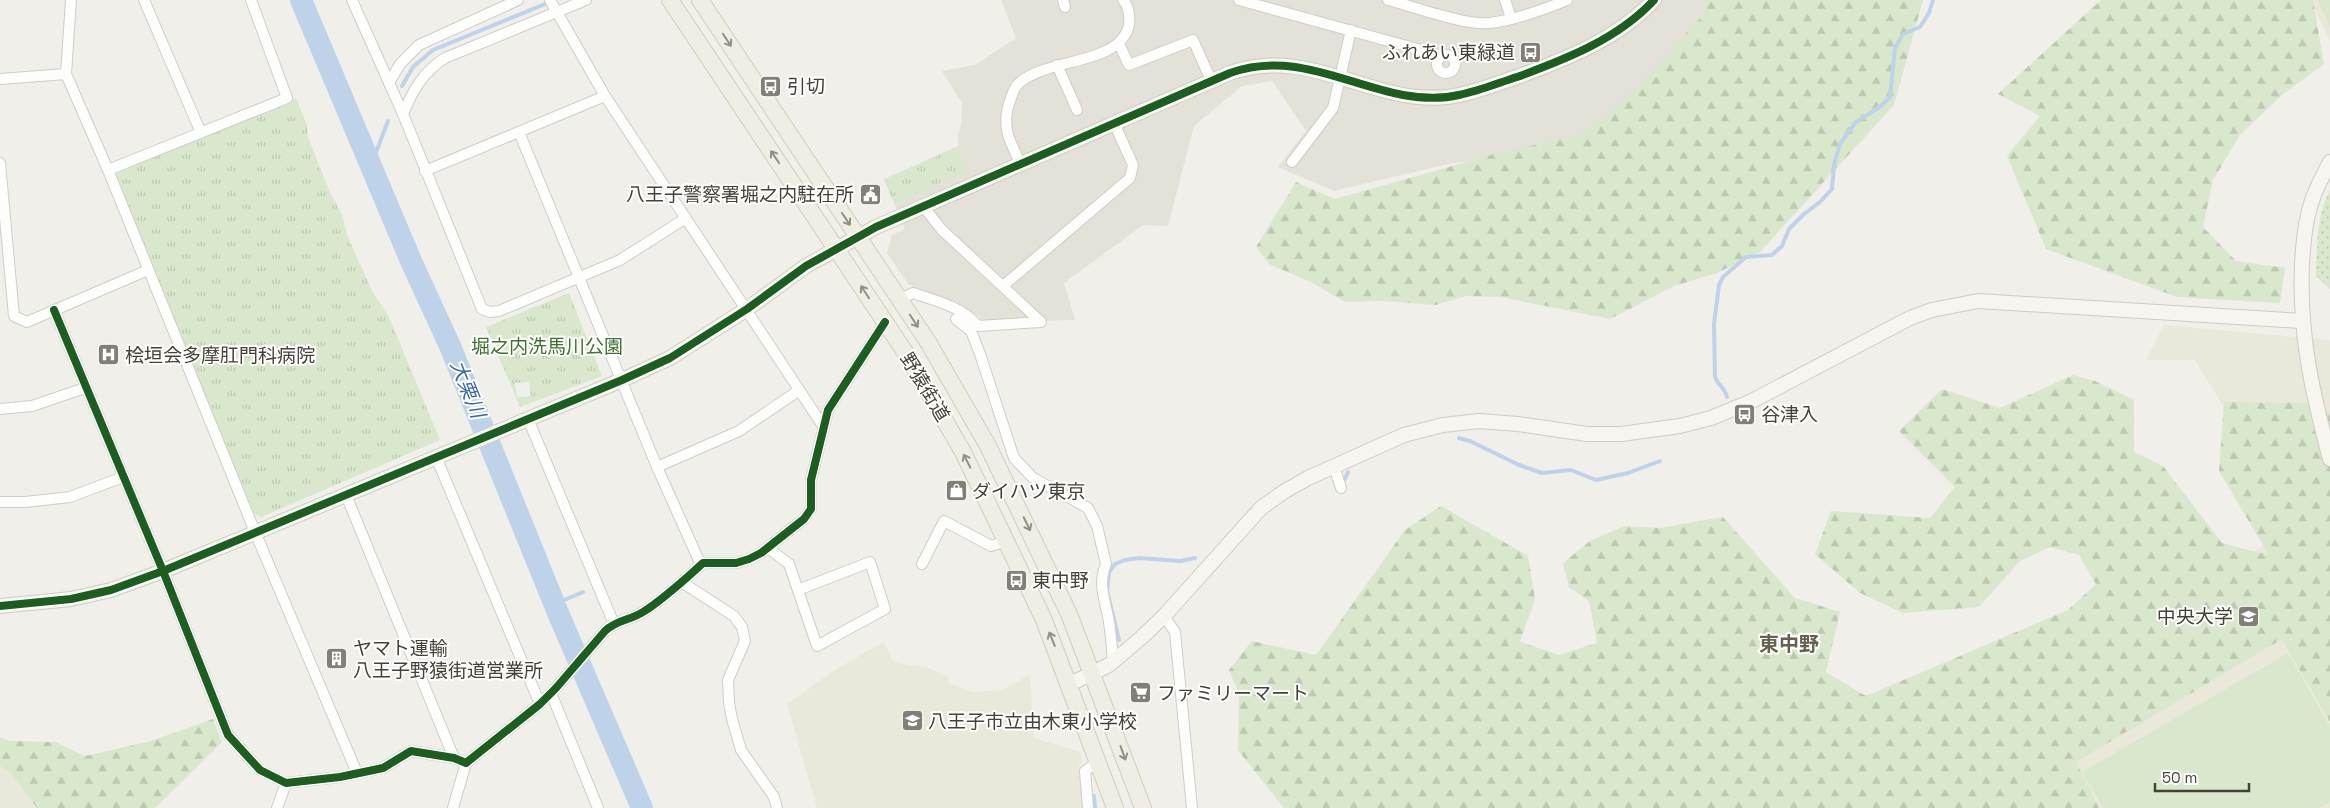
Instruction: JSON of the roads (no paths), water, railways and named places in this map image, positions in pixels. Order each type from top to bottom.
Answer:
[{"type":"main road","name":"野猿街道","points":[[670,0],[885,322],[929,392],[963,452],[1008,541],[1044,620],[1070,684],[1115,808]]},
{"type":"main road","name":"野猿街道","points":[[700,0],[928,342],[988,446],[1069,614],[1144,808]]},
{"type":"street","points":[[71,0],[66,74],[108,170],[255,532],[357,773]]},
{"type":"street","points":[[144,0],[201,133]]},
{"type":"street","points":[[108,170],[287,98],[252,0]]},
{"type":"street","points":[[352,0],[403,114],[482,309],[490,312],[499,311],[620,260],[686,218]]},
{"type":"street","points":[[389,83],[400,64],[419,45],[518,0]]},
{"type":"street","points":[[550,0],[606,96],[747,309],[798,391],[824,426]]},
{"type":"street","points":[[403,114],[417,84],[432,66],[445,58],[586,0]]},
{"type":"street","points":[[1020,163],[1007,133],[1007,107],[1017,84],[1037,72],[1108,51],[1119,44],[1127,33],[1129,23],[1129,12],[1123,0]]},
{"type":"street","points":[[1239,0],[1443,56]]},
{"type":"street","points":[[1388,0],[1473,23],[1489,24],[1567,0]]},
{"type":"street","points":[[1505,0],[1511,18]]},
{"type":"street","points":[[0,606],[30,605],[71,599],[111,590],[163,571],[622,380],[670,358],[747,309],[806,266],[858,237],[923,206],[1211,80],[1244,68],[1282,64],[1304,67],[1403,95],[1458,96],[1486,88],[1578,53],[1625,26],[1654,0]]},
{"type":"street","points":[[1292,162],[1333,108],[1350,30]]},
{"type":"street","points":[[1119,44],[1129,66],[1193,40],[1211,80]]},
{"type":"street","points":[[1057,65],[1077,110]]},
{"type":"street","points":[[0,79],[66,74]]},
{"type":"street","points":[[425,171],[606,96]]},
{"type":"street","points":[[1003,286],[1130,178],[1133,165],[1114,122]]},
{"type":"street","points":[[519,132],[580,276],[657,467],[700,565]]},
{"type":"street","points":[[2330,162],[2313,198],[2304,232],[2302,321],[2310,382],[2330,459]]},
{"type":"street","points":[[0,163],[14,316],[27,322],[148,270]]},
{"type":"street","points":[[900,299],[913,293],[946,304],[968,315],[978,326],[1041,322],[942,230],[923,206]]},
{"type":"street","points":[[1070,684],[1093,674],[1113,662],[1164,616],[1261,508],[1285,491],[1404,435],[1459,422],[1499,422],[1587,434],[1621,434],[1654,431],[1705,420],[1750,402],[1910,318],[1954,305],[1978,301],[2302,321]]},
{"type":"street","points":[[54,310],[163,571],[228,735],[260,770],[286,783],[383,768],[411,751],[454,758],[466,763]]},
{"type":"street","points":[[956,319],[971,332],[1014,458],[1023,470],[1033,478],[1088,508],[1094,518],[1106,564],[1103,571],[1101,589],[1109,620],[1113,662]]},
{"type":"street","points":[[453,808],[466,763],[554,691],[605,631],[614,624],[642,614],[683,583],[700,565],[708,562],[736,563],[750,559],[768,548],[804,519],[811,509],[811,480],[828,410],[885,322]]},
{"type":"street","points":[[0,409],[32,406],[85,388]]},
{"type":"street","points":[[657,467],[739,431],[798,391]]},
{"type":"street","points":[[523,421],[614,624]]},
{"type":"street","points":[[988,446],[1006,437]]},
{"type":"street","points":[[436,457],[540,704]]},
{"type":"street","points":[[1334,467],[1341,488]]},
{"type":"street","points":[[0,502],[25,502],[70,496],[123,477]]},
{"type":"street","points":[[346,495],[454,758]]},
{"type":"street","points":[[922,564],[944,521],[991,546],[1008,541]]},
{"type":"street","points":[[768,548],[789,564],[817,646],[884,609],[870,562],[798,590]]},
{"type":"street","points":[[683,583],[734,616],[742,627],[745,641],[728,680],[728,703],[741,750],[774,797],[776,808]]},
{"type":"street","points":[[1164,616],[1175,632],[1192,808]]},
{"type":"street","points":[[554,691],[598,808]]},
{"type":"street","points":[[1088,808],[1085,771],[1099,761]]},
{"type":"street","points":[[277,808],[286,783]]},
{"type":"waterway","name":"大栗川","points":[[301,0],[411,261],[450,346],[558,613],[642,808]]},
{"type":"waterway","points":[[1727,397],[1715,377],[1714,324],[1719,285],[1723,277],[1746,257],[1772,255],[1782,246],[1789,229],[1832,189],[1834,165],[1840,144],[1855,123],[1881,106],[1890,97],[1895,48],[1903,34],[1920,27],[1929,13],[1933,0]]},
{"type":"waterway","points":[[402,86],[413,67],[433,50],[550,2]]},
{"type":"waterway","points":[[371,165],[388,121]]},
{"type":"waterway","points":[[1459,438],[1470,441],[1519,465],[1542,473],[1571,470],[1596,480],[1628,473],[1660,461]]},
{"type":"waterway","points":[[1341,481],[1345,479],[1348,472]]},
{"type":"waterway","points":[[1119,640],[1107,591],[1109,572],[1115,564],[1139,558],[1180,561],[1195,558]]},
{"type":"waterway","points":[[555,604],[583,592]]},
{"type":"waterway","points":[[1094,796],[1095,808]]},
{"type":"place","name":"ふれあい東緑道","points":[[1531,52]]},
{"type":"place","name":"引切","points":[[771,86]]},
{"type":"place","name":"八王子警察署堀之内駐在所","points":[[870,194]]},
{"type":"place","name":"桧垣会多摩肛門科病院","points":[[109,355]]},
{"type":"place","name":"谷津入","points":[[1745,414]]},
{"type":"place","name":"ダイハツ東京","points":[[956,491]]},
{"type":"place","name":"東中野","points":[[1016,580]]},
{"type":"place","name":"中央大学","points":[[2249,616]]},
{"type":"place","name":"ヤマト運輸 八王子野猿街道営業所","points":[[337,659]]},
{"type":"place","name":"ファミリーマート","points":[[1141,693]]},
{"type":"place","name":"八王子市立由木東小学校","points":[[912,721]]},
{"type":"district","name":"東中野","points":[[1789,644]]},
{"type":"park label","name":"堀之内洗馬川公園","points":[[547,346]]}]
